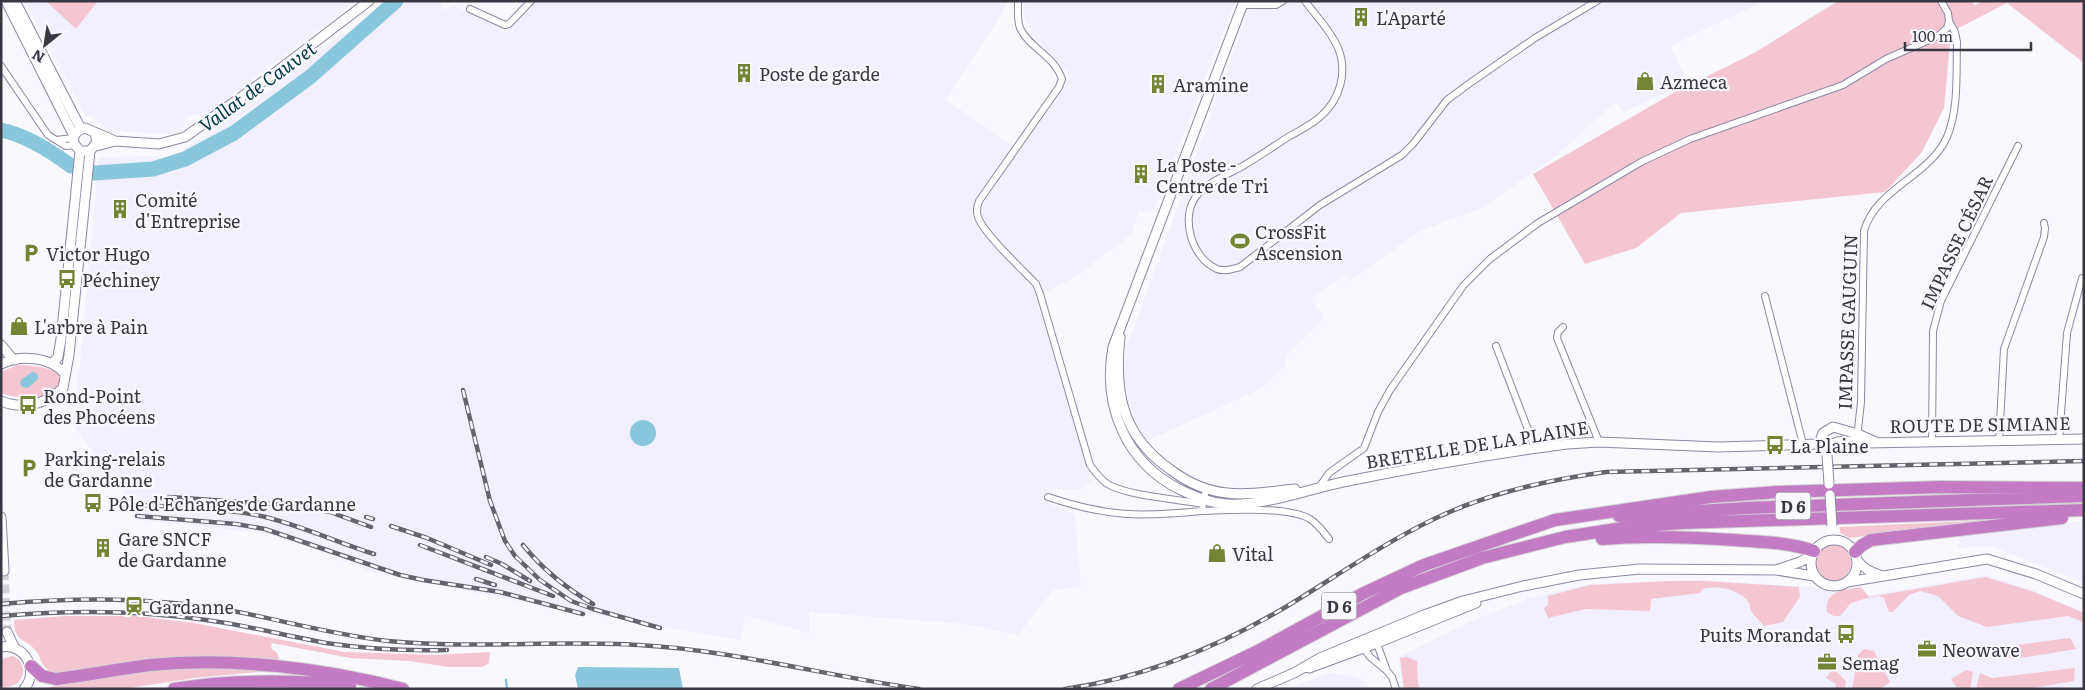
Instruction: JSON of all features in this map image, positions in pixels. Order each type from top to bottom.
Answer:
[{"type":"highway","points":[[1504,536],[1554,520],[1631,507],[1711,497],[1830,490],[1941,487],[2084,488]]},
{"type":"highway","name":"D 6","points":[[1179,689],[1258,651],[1364,593],[1407,572],[1424,564],[1504,536],[1612,517],[1747,508],[2084,496]]},
{"type":"highway","name":"D 6","points":[[1211,689],[1401,588],[1482,558],[1565,537],[1623,528],[1682,523],[2084,510]]},
{"type":"highway","points":[[1856,556],[1860,546],[1871,540],[2084,517]]},
{"type":"highway","points":[[1520,548],[1611,538],[1650,537],[1796,545],[1813,553]]},
{"type":"highway","points":[[31,666],[42,676],[56,679],[151,665],[217,662],[293,669],[376,682],[403,689]]},
{"type":"highway","points":[[174,689],[208,683],[276,682],[322,683],[390,689]]},
{"type":"main road","points":[[6,1],[76,142],[93,148],[115,141]]},
{"type":"main road","points":[[14,1],[81,129],[76,142],[59,355],[53,363]]},
{"type":"main road","points":[[81,129],[88,128],[115,141],[159,144],[184,137],[268,78],[369,1]]},
{"type":"main road","name":"BRETELLE DE LA PLAINE","points":[[1244,3],[1113,347],[1110,362],[1110,384],[1119,426],[1126,441],[1152,472],[1172,486],[1203,502],[1229,504],[1255,502],[1290,495],[1320,486]]},
{"type":"main road","points":[[2,402],[28,405],[46,401],[63,388],[93,148],[97,137],[95,133]]},
{"type":"main road","name":"BRETELLE DE LA PLAINE","points":[[1121,329],[1118,382],[1127,421],[1135,435],[1159,462],[1178,475],[1206,488],[1229,494],[1320,486],[1534,448],[1599,442],[1718,447],[1803,444],[1823,449]]},
{"type":"main road","points":[[1,345],[16,360]]},
{"type":"main road","points":[[1,364],[16,360],[36,359],[53,363],[60,367],[65,374]]},
{"type":"main road","name":"ROUTE DE SIMIANE","points":[[1823,449],[1824,433],[1830,428],[1838,427],[1858,438],[1876,442],[1932,443],[2084,439]]},
{"type":"main road","name":"ROUTE DE SIMIANE","points":[[1823,449],[1835,442],[1858,438]]},
{"type":"main road","points":[[1823,449],[1830,490],[1832,539]]},
{"type":"main road","points":[[1,517],[4,572]]},
{"type":"main road","points":[[1776,570],[1800,562],[1825,541],[1832,539],[1841,540],[1849,545],[1862,567],[1883,575]]},
{"type":"main road","points":[[1813,553],[1811,566],[1814,576]]},
{"type":"main road","points":[[1847,582],[1857,568],[1856,556]]},
{"type":"main road","points":[[1258,689],[1376,639],[1494,594],[1579,575],[1640,568],[1776,570],[1814,576],[1830,586],[1839,586],[1847,582],[1883,575],[1987,559],[2036,574],[2084,594]]},
{"type":"main road","points":[[7,632],[14,647]]},
{"type":"main road","points":[[1,647],[14,647],[28,658],[31,666],[31,676],[24,689]]},
{"type":"street","points":[[470,9],[505,25],[509,24],[531,1]]},
{"type":"street","points":[[1018,1],[1020,29],[1055,63],[1062,79],[1059,87],[979,201],[978,215],[984,228],[1036,284],[1090,465],[1097,475],[1107,483],[1124,490],[1203,502]]},
{"type":"street","points":[[1244,3],[1276,5],[1283,1]]},
{"type":"street","points":[[1305,1],[1338,47],[1343,64],[1343,78],[1335,99],[1321,116],[1254,160],[1211,184],[1198,194],[1194,200],[1191,205],[1188,228],[1198,251],[1208,263],[1218,269],[1229,270],[1240,267],[1320,205],[1402,155],[1419,138],[1447,100],[1535,38],[1597,1]]},
{"type":"street","name":"IMPASSE GAUGUIN","points":[[1858,438],[1861,402],[1864,230],[1867,220],[1878,204],[1932,159],[1947,137],[1953,117],[1955,32],[1941,1]]},
{"type":"street","points":[[1320,486],[1330,473],[1364,448],[1387,395],[1463,286],[1508,244],[1560,209],[1641,162],[1690,139],[1843,85],[1886,59],[1938,36],[1947,28],[1949,21]]},
{"type":"street","points":[[1,66],[48,135],[56,140],[76,142]]},
{"type":"street","name":"IMPASSE CÉSAR","points":[[1932,443],[1933,331],[1941,301],[2018,146]]},
{"type":"street","points":[[1999,441],[2004,349],[2044,237],[2044,223]]},
{"type":"street","points":[[2059,440],[2067,333],[2082,278]]},
{"type":"street","points":[[1765,296],[1803,444]]},
{"type":"street","points":[[1562,327],[1558,332],[1557,338],[1599,442]]},
{"type":"street","points":[[1496,346],[1534,448]]},
{"type":"street","points":[[1202,511],[1206,488]]},
{"type":"street","points":[[1048,497],[1078,507],[1114,514],[1157,516],[1202,511],[1275,511],[1299,514],[1317,524],[1328,539]]},
{"type":"street","points":[[1376,639],[1387,671]]},
{"type":"street","points":[[1362,645],[1370,657],[1392,677],[1396,689]]},
{"type":"shaded area","points":[[25,1],[356,1],[210,112],[189,116],[183,121],[185,127],[170,134],[112,131],[109,134],[106,128],[90,116],[86,117]]},
{"type":"shaded area","points":[[46,1],[98,1],[76,29]]},
{"type":"shaded area","points":[[408,1],[438,1],[445,10],[453,5],[498,26],[506,33],[537,1],[1007,1],[1002,13],[946,100],[1016,148],[971,217],[1034,291],[1091,481],[1080,489],[1052,490],[1046,502],[1075,515],[1081,587],[1053,590],[1018,635],[965,624],[809,612],[809,633],[745,615],[741,640],[538,605],[372,572],[312,548],[264,533],[132,519],[136,494],[126,496],[74,426],[99,157],[160,156],[161,173],[175,173],[178,154],[185,148],[222,125],[342,34],[348,34],[356,43]]},
{"type":"shaded area","points":[[1025,1],[1235,1],[1154,211],[1139,212],[1131,235],[1075,277],[1043,293],[1038,282],[987,226],[982,215],[984,201],[1071,76],[1036,38],[1023,15]]},
{"type":"shaded area","points":[[1252,1],[1764,1],[1670,46],[1688,82],[1624,112],[1615,102],[1557,155],[1484,207],[1420,231],[1350,281],[1345,275],[1310,299],[1325,317],[1286,355],[1285,366],[1260,389],[1147,441],[1132,413],[1124,383],[1127,346]]},
{"type":"shaded area","points":[[1838,1],[1971,1],[1975,5],[1982,1],[2084,1],[2084,63],[2007,3],[1951,32],[1944,108],[1922,152],[1885,192],[1681,213],[1636,248],[1585,264],[1533,174],[1675,92],[1754,53]]},
{"type":"shaded area","points":[[20,365],[50,369],[59,374],[59,383],[55,390],[38,397],[18,397],[1,393],[1,371]]},
{"type":"shaded area","points":[[1994,520],[1849,538],[1840,533],[1840,527]]},
{"type":"shaded area","points":[[2084,521],[2084,583],[1993,547],[1980,546],[1957,549],[1961,533]]},
{"type":"shaded area","points":[[1833,545],[1840,546],[1846,550],[1850,556],[1850,570],[1846,576],[1840,580],[1833,581],[1826,580],[1820,576],[1816,570],[1815,563],[1816,556],[1820,550],[1826,546]]},
{"type":"shaded area","points":[[1987,575],[2084,611],[2084,689],[1403,689],[1398,657],[1478,618],[1531,598],[1589,584],[1702,580],[1813,587],[1853,598]]},
{"type":"shaded area","points":[[1986,577],[2034,592],[2084,613],[2084,622],[2068,616],[1987,627],[1958,616],[1938,596],[1920,591],[1909,595],[1893,612],[1889,612],[1884,598],[1879,596],[1851,603],[1840,616],[1834,616],[1827,612],[1827,605],[1832,595],[1848,589],[1861,587],[1869,597]]},
{"type":"shaded area","points":[[1704,581],[1799,587],[1800,597],[1783,622],[1764,626],[1752,613],[1749,603],[1745,598],[1734,591],[1721,588],[1709,588],[1703,589],[1700,593],[1651,599],[1650,611],[1586,609],[1548,618],[1544,608],[1548,605],[1548,596],[1590,585]]},
{"type":"shaded area","points":[[65,616],[137,616],[194,623],[345,652],[434,655],[490,652],[489,663],[482,667],[449,667],[409,661],[350,658],[272,643],[271,648],[277,653],[279,659],[46,675],[48,670],[43,665],[37,652],[20,639],[16,633],[14,620]]},
{"type":"shaded area","points":[[2070,638],[2076,649],[2015,658],[1990,657],[1978,654],[1978,650]]},
{"type":"shaded area","points":[[1864,649],[1874,651],[1890,682],[1880,689],[1852,689],[1858,655]]},
{"type":"shaded area","points":[[13,656],[22,665],[22,676],[14,685],[1,687],[1,659]]},
{"type":"shaded area","points":[[1407,657],[1417,661],[1420,689],[1404,689],[1400,658]]},
{"type":"shaded area","points":[[213,667],[271,671],[194,678],[123,689],[37,689],[165,669]]},
{"type":"shaded area","points":[[1833,668],[1846,681],[1845,689],[1835,689],[1836,684],[1826,678]]},
{"type":"shaded area","points":[[2075,668],[2074,681],[2028,689],[1976,689],[1980,673],[1992,678]]},
{"type":"shaded area","points":[[1966,670],[1973,672],[1970,689],[1956,687],[1951,679]]},
{"type":"shaded area","points":[[1328,673],[1347,675],[1365,681],[1372,689],[1288,689]]},
{"type":"water","points":[[32,372],[36,373],[39,378],[28,388],[23,387],[20,384],[21,380]]},
{"type":"water","points":[[643,420],[652,424],[656,433],[652,442],[643,446],[634,442],[630,433],[634,424]]},
{"type":"water","points":[[578,667],[679,668],[683,689],[578,689],[575,675]]},
{"type":"waterway","name":"Vallat de Cauvet","points":[[95,173],[153,169],[185,159],[234,133],[310,77],[396,1]]},
{"type":"waterway","name":"Vallat de Cauvet","points":[[1,130],[38,144],[71,166]]},
{"type":"waterway","points":[[506,680],[507,689]]},
{"type":"tunnel","points":[[4,571],[7,632]]},
{"type":"railway","points":[[463,390],[490,501],[505,541],[515,556],[540,580],[571,601],[660,628]]},
{"type":"railway","points":[[1065,689],[1094,684],[1151,669],[1205,648],[1258,623],[1377,550],[1434,519],[1497,495],[1562,479],[1606,472],[2084,461]]},
{"type":"railway","points":[[169,497],[301,506],[330,512],[371,527]]},
{"type":"railway","points":[[139,505],[185,507],[261,516],[290,524],[374,554]]},
{"type":"railway","points":[[137,516],[236,524],[265,529],[400,575],[500,592],[583,614]]},
{"type":"railway","points":[[366,517],[373,519]]},
{"type":"railway","points":[[391,526],[427,538],[491,565]]},
{"type":"railway","points":[[420,545],[553,596]]},
{"type":"railway","points":[[523,545],[555,578],[593,604]]},
{"type":"railway","points":[[486,557],[502,564],[530,581]]},
{"type":"railway","points":[[476,579],[495,585]]},
{"type":"railway","points":[[1,604],[88,599],[146,601],[204,606],[329,632],[388,641],[450,644],[576,643],[674,648],[709,652],[919,689]]},
{"type":"railway","points":[[1,616],[78,612],[155,614],[221,622],[341,645],[386,649],[447,650]]},
{"type":"place","name":"L'Aparté","points":[[1361,17]]},
{"type":"place","name":"Poste de garde","points":[[744,73]]},
{"type":"place","name":"Azmeca","points":[[1645,81]]},
{"type":"place","name":"Aramine","points":[[1158,84]]},
{"type":"place","name":"La Poste - Centre de Tri","points":[[1141,174]]},
{"type":"place","name":"Comité d'Entreprise","points":[[120,209]]},
{"type":"place","name":"CrossFit Ascension","points":[[1240,241]]},
{"type":"place","name":"Victor Hugo","points":[[31,253]]},
{"type":"place","name":"Péchiney","points":[[67,279]]},
{"type":"place","name":"L'arbre à Pain","points":[[19,326]]},
{"type":"place","name":"Rond-Point des Phocéens","points":[[28,405]]},
{"type":"place","name":"La Plaine","points":[[1775,445]]},
{"type":"place","name":"Parking-relais de Gardanne","points":[[29,468]]},
{"type":"place","name":"Pôle d'Echanges de Gardanne","points":[[93,503]]},
{"type":"place","name":"Gare SNCF de Gardanne","points":[[103,548]]},
{"type":"place","name":"Vital","points":[[1217,553]]},
{"type":"place","name":"Gardanne","points":[[134,606]]},
{"type":"place","name":"Puits Morandat","points":[[1846,634]]},
{"type":"place","name":"Neowave","points":[[1927,649]]},
{"type":"place","name":"Semag","points":[[1827,662]]}]
